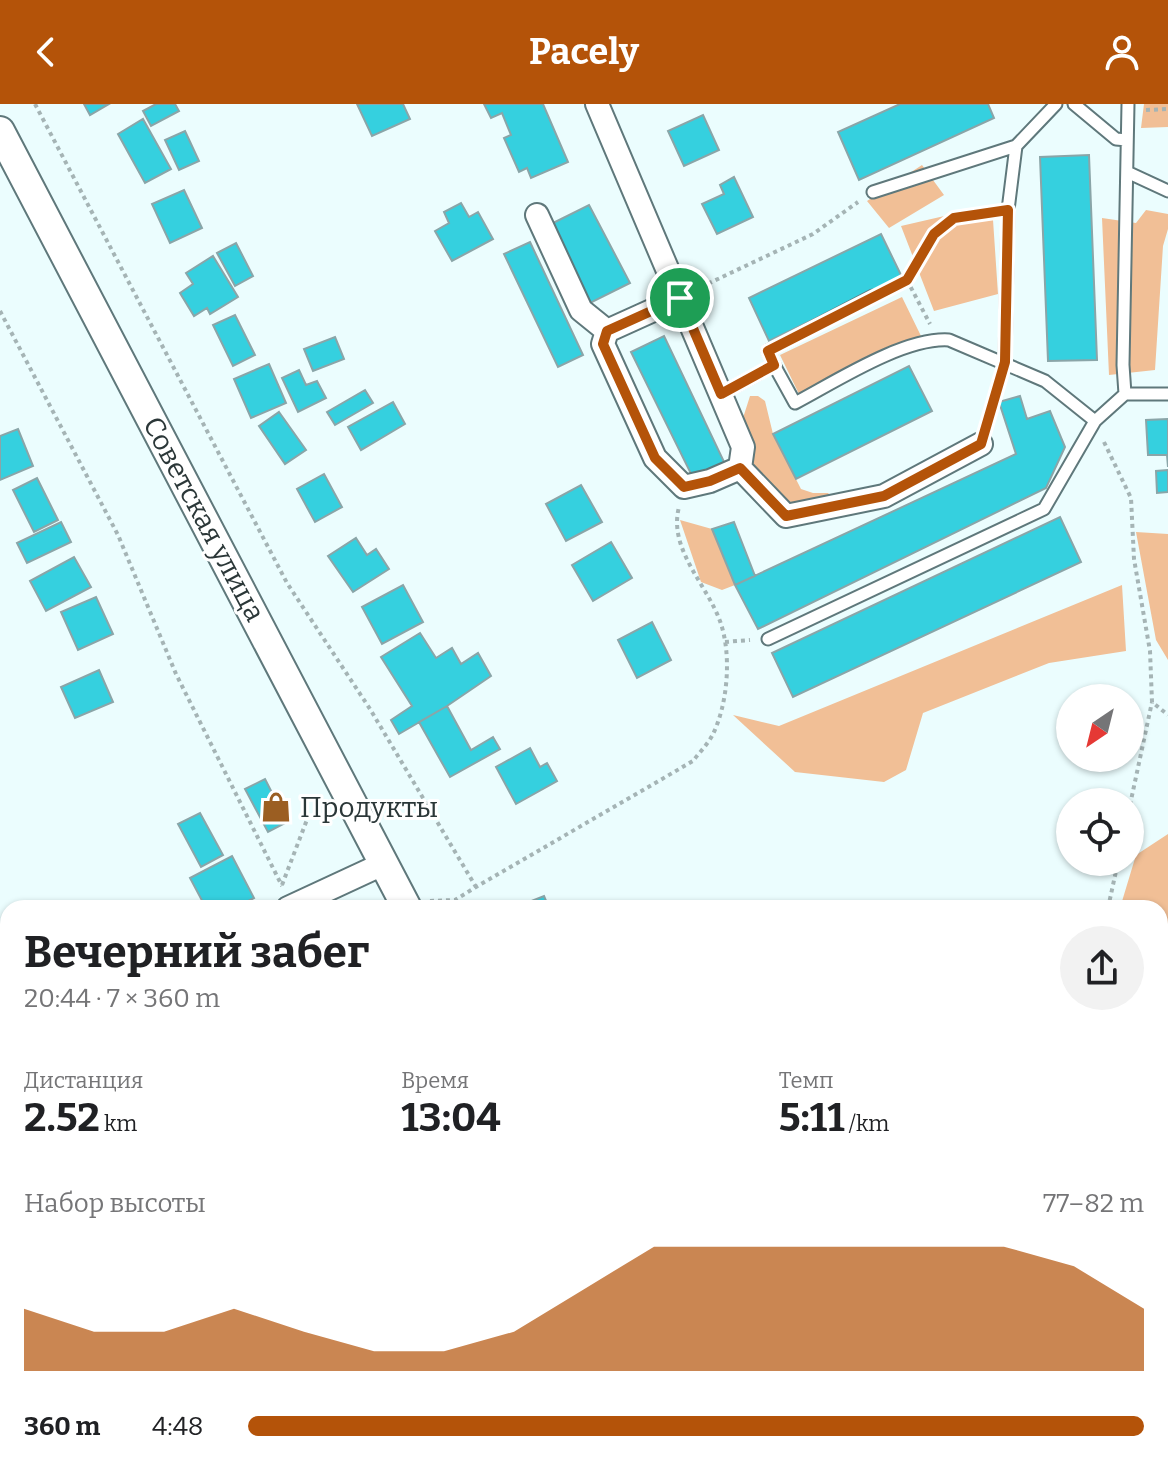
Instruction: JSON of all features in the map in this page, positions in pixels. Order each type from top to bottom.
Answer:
[{"type":"street","points":[[597,104],[721,394],[742,457],[786,516],[884,496],[981,444]]},
{"type":"street","name":"Советская улица","points":[[0,131],[403,900]]},
{"type":"street","points":[[537,215],[581,310],[607,331]]},
{"type":"street","points":[[680,298],[607,331],[603,344],[655,458],[684,487],[710,481],[742,457]]},
{"type":"street","points":[[283,897],[385,863]]},
{"type":"lane","points":[[873,192],[1016,146],[1056,104]]},
{"type":"lane","points":[[1074,104],[1116,139],[1127,140]]},
{"type":"lane","points":[[1125,394],[1128,104]]},
{"type":"lane","points":[[1005,362],[1008,210],[1016,146]]},
{"type":"lane","points":[[1127,172],[1168,191]]},
{"type":"lane","points":[[873,296],[768,351],[795,403],[901,348],[939,339],[1005,362],[1045,381],[1095,421]]},
{"type":"lane","points":[[721,394],[774,365]]},
{"type":"lane","points":[[768,639],[1044,509],[1095,421],[1125,394],[1168,394]]},
{"type":"path","points":[[35,104],[287,583],[370,709],[476,887]]},
{"type":"path","points":[[1143,110],[1168,109]]},
{"type":"path","points":[[680,298],[813,234],[873,192]]},
{"type":"path","points":[[873,296],[907,280],[934,234],[954,218],[1008,210]]},
{"type":"path","points":[[907,280],[939,339]]},
{"type":"path","points":[[0,311],[118,535],[176,674],[283,897]]},
{"type":"path","points":[[981,444],[1005,362]]},
{"type":"path","points":[[1095,421],[1131,498],[1134,559],[1150,651],[1152,702],[1134,788]]},
{"type":"path","points":[[455,900],[693,761],[712,736],[721,708],[729,661],[720,620],[687,562],[676,521],[684,487]]},
{"type":"path","points":[[725,642],[768,639]]},
{"type":"path","points":[[1152,702],[1168,715]]},
{"type":"path","points":[[283,897],[308,817]]},
{"type":"path","points":[[1110,900],[1115,876]]},
{"type":"shaded area","points":[[1144,104],[1168,104],[1168,127],[1141,128]]},
{"type":"shaded area","points":[[922,165],[944,195],[889,228],[867,201]]},
{"type":"shaded area","points":[[992,205],[998,294],[934,311],[901,226]]},
{"type":"shaded area","points":[[1146,210],[1168,214],[1155,370],[1109,375],[1102,218],[1136,223]]},
{"type":"shaded area","points":[[902,297],[921,336],[799,394],[780,355]]},
{"type":"shaded area","points":[[750,396],[758,396],[765,401],[773,434],[801,489],[831,496],[811,504],[783,501],[750,466],[743,418]]},
{"type":"shaded area","points":[[680,520],[712,529],[735,585],[722,590],[701,582]]},
{"type":"shaded area","points":[[1136,532],[1168,534],[1168,660],[1156,640]]},
{"type":"shaded area","points":[[1122,585],[1126,651],[1049,663],[923,713],[906,770],[884,782],[795,772],[733,715],[779,726]]},
{"type":"shaded area","points":[[1168,834],[1168,900],[1122,900],[1130,876],[1144,876],[1144,850]]},
{"type":"building","points":[[84,104],[109,104],[90,115]]},
{"type":"building","points":[[156,104],[175,104],[179,111],[151,126],[143,111]]},
{"type":"building","points":[[357,104],[403,104],[410,119],[372,136]]},
{"type":"building","points":[[484,104],[543,104],[568,162],[531,178],[527,168],[519,172],[504,138],[511,135],[502,113],[491,118]]},
{"type":"building","points":[[900,104],[988,104],[994,118],[859,180],[838,132]]},
{"type":"building","points":[[703,115],[719,150],[684,166],[668,131]]},
{"type":"building","points":[[143,119],[171,169],[145,183],[118,134]]},
{"type":"building","points":[[185,131],[199,161],[179,170],[165,140]]},
{"type":"building","points":[[1089,155],[1097,360],[1048,361],[1040,157]]},
{"type":"building","points":[[734,177],[753,217],[717,234],[702,204],[724,194],[720,185]]},
{"type":"building","points":[[184,190],[202,228],[170,243],[152,204]]},
{"type":"building","points":[[461,203],[469,217],[478,212],[493,239],[452,261],[435,231],[449,223],[444,212]]},
{"type":"building","points":[[589,205],[630,283],[590,303],[549,225]]},
{"type":"building","points":[[881,234],[902,277],[769,341],[749,298]]},
{"type":"building","points":[[530,242],[583,355],[558,367],[504,254]]},
{"type":"building","points":[[236,243],[253,276],[235,286],[217,253]]},
{"type":"building","points":[[213,256],[238,297],[210,314],[207,308],[194,316],[180,293],[193,284],[186,273]]},
{"type":"building","points":[[235,315],[255,355],[233,366],[213,325]]},
{"type":"building","points":[[664,336],[726,466],[695,482],[631,352]]},
{"type":"building","points":[[335,337],[344,359],[313,371],[304,349]]},
{"type":"building","points":[[269,364],[286,403],[251,418],[234,379]]},
{"type":"building","points":[[909,366],[932,411],[796,479],[773,434]]},
{"type":"building","points":[[299,370],[306,385],[317,381],[326,398],[298,412],[282,378]]},
{"type":"building","points":[[365,390],[373,403],[335,425],[327,412]]},
{"type":"building","points":[[1020,396],[1027,419],[1050,411],[1065,447],[1046,488],[758,629],[735,585],[1016,454],[999,402]]},
{"type":"building","points":[[393,402],[405,424],[361,450],[348,427]]},
{"type":"building","points":[[279,412],[306,450],[285,464],[259,426]]},
{"type":"building","points":[[1168,419],[1168,467],[1167,455],[1148,455],[1146,420]]},
{"type":"building","points":[[18,429],[33,466],[0,480],[0,436]]},
{"type":"building","points":[[1168,470],[1168,492],[1157,493],[1156,471]]},
{"type":"building","points":[[324,474],[342,507],[315,522],[297,489]]},
{"type":"building","points":[[37,478],[58,520],[34,532],[13,490]]},
{"type":"building","points":[[581,485],[602,522],[566,541],[546,504]]},
{"type":"building","points":[[1060,517],[1081,562],[793,697],[772,653]]},
{"type":"building","points":[[61,522],[71,542],[27,563],[17,543]]},
{"type":"building","points":[[734,522],[755,576],[735,585],[712,529]]},
{"type":"building","points":[[356,538],[367,555],[376,549],[389,569],[353,592],[328,556]]},
{"type":"building","points":[[611,542],[632,578],[593,601],[572,565]]},
{"type":"building","points":[[74,557],[91,587],[46,611],[30,581]]},
{"type":"building","points":[[403,585],[423,622],[382,644],[362,607]]},
{"type":"building","points":[[96,597],[113,634],[78,650],[61,612]]},
{"type":"building","points":[[652,622],[671,660],[637,678],[618,640]]},
{"type":"building","points":[[420,633],[436,658],[452,648],[461,664],[478,653],[491,676],[399,734],[391,720],[412,706],[381,657]]},
{"type":"building","points":[[99,670],[113,702],[75,718],[61,687]]},
{"type":"building","points":[[447,706],[471,750],[493,737],[500,749],[450,777],[419,722]]},
{"type":"building","points":[[530,748],[540,767],[547,763],[557,781],[516,804],[496,767]]},
{"type":"building","points":[[265,779],[287,822],[268,832],[245,789]]},
{"type":"building","points":[[200,813],[223,855],[201,867],[178,824]]},
{"type":"building","points":[[232,856],[254,898],[202,900],[190,878]]},
{"type":"place","name":"Продукты","points":[[276,807]]},
{"type":"route","points":[[1008,210],[1005,362],[981,444],[884,496],[786,516],[740,468],[710,481],[684,487],[655,458],[603,344],[607,331],[680,298],[721,394],[774,365],[768,351],[907,280],[934,234],[954,218],[1008,210]]}]
